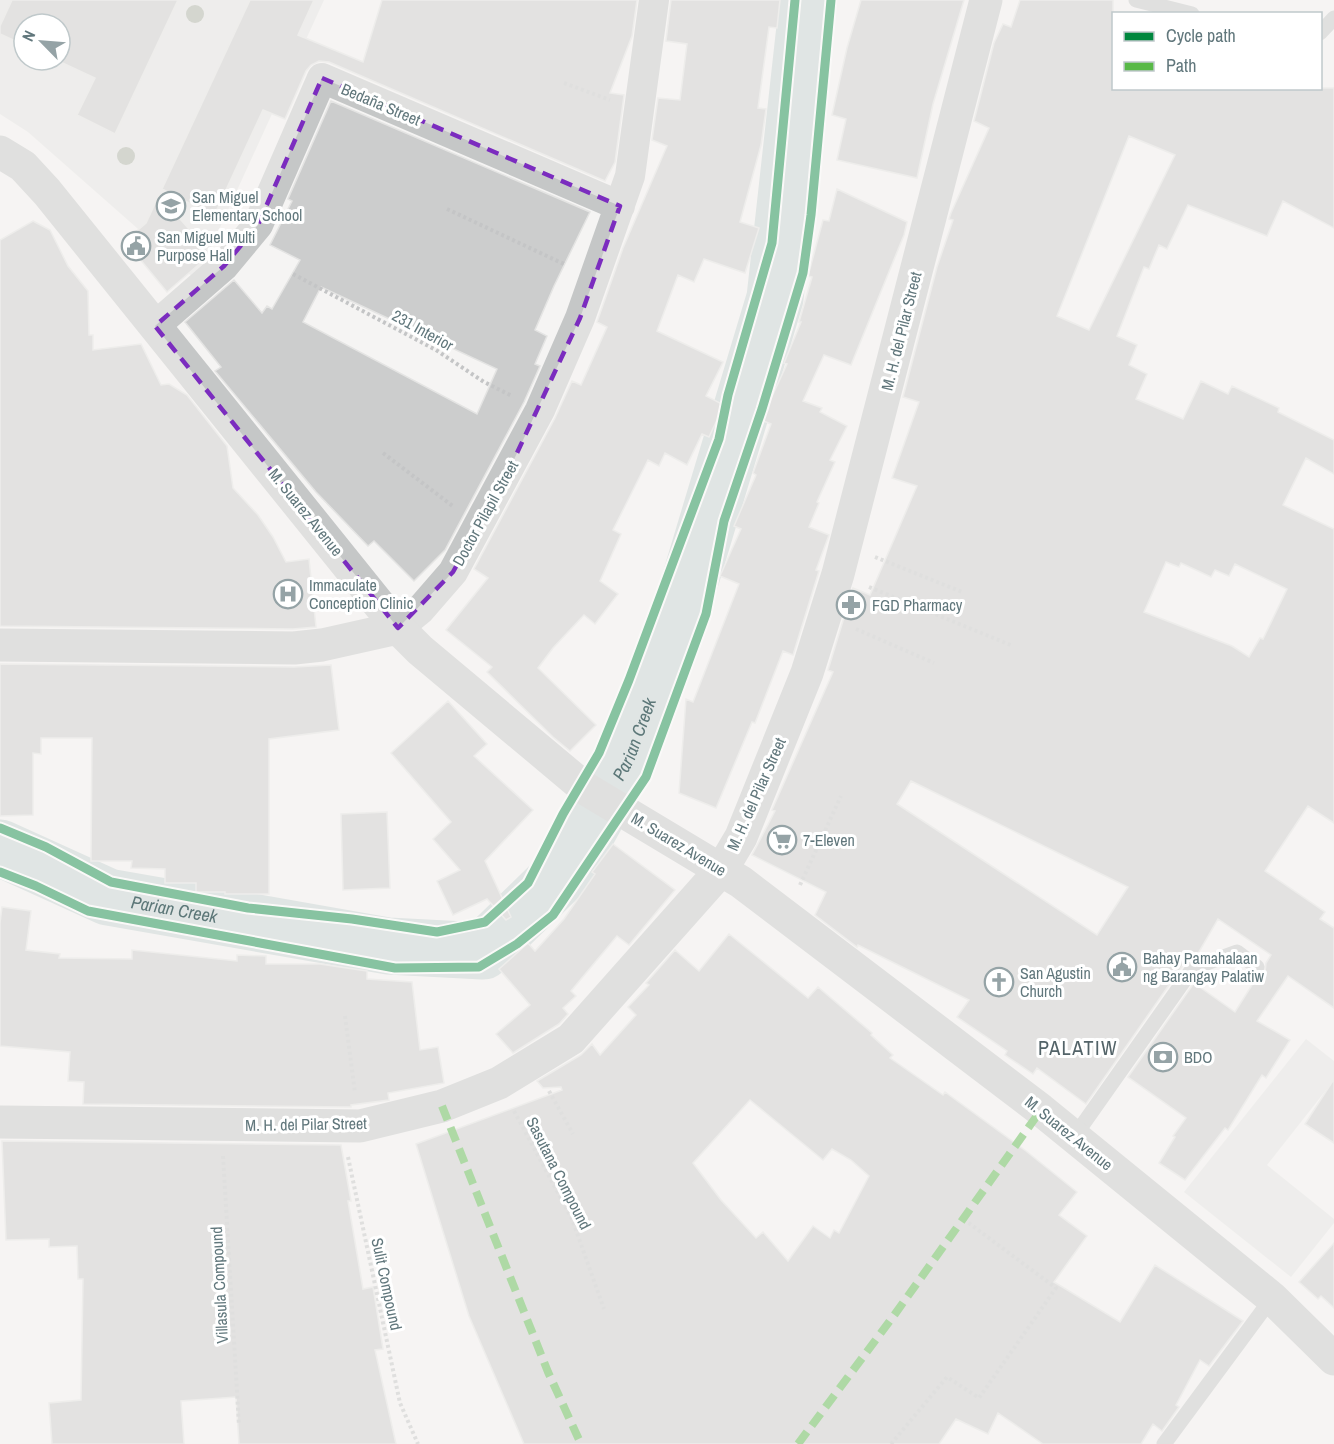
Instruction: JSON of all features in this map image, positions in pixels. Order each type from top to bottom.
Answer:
[{"type":"street","name":"Doctor Pilapil Street","points":[[0,645],[294,648],[322,645],[398,628],[420,610],[453,572],[479,526],[540,410],[580,318],[630,176],[654,0]]},
{"type":"street","name":"M. H. del Pilar Street","points":[[0,1122],[353,1126],[442,1106],[499,1083],[570,1039],[722,869],[741,837],[807,673],[825,616],[842,560],[986,0]]},
{"type":"street","name":"Bedaña Street","points":[[155,326],[224,266],[258,225],[322,78],[620,206]]},
{"type":"street","name":"M. Suarez Avenue","points":[[0,152],[23,166],[47,192],[398,628],[420,650],[586,789],[722,869],[1074,1137],[1272,1298],[1334,1359]]},
{"type":"lane","points":[[1136,0],[1184,12]]},
{"type":"lane","points":[[1322,31],[1334,18]]},
{"type":"lane","points":[[1074,1137],[1193,968],[1237,952],[1257,967]]},
{"type":"lane","points":[[1164,1444],[1272,1298]]},
{"type":"path","points":[[564,83],[639,110]]},
{"type":"path","points":[[447,209],[594,278]]},
{"type":"path","points":[[383,453],[479,526]]},
{"type":"path","points":[[842,560],[962,591]]},
{"type":"path","points":[[842,560],[1013,646]]},
{"type":"path","points":[[825,616],[934,663]]},
{"type":"path","points":[[786,916],[841,796]]},
{"type":"path","points":[[532,1062],[573,1134]]},
{"type":"path","points":[[891,1444],[947,1377],[979,1398],[1056,1288],[962,1218]]},
{"type":"highlighted area","points":[[322,78],[620,206],[580,318],[510,468],[453,572],[398,628],[155,326],[224,266],[258,225]]},
{"type":"shaded area","name":"San Miguel Elementary School","points":[[0,0],[324,0],[196,280],[28,132],[0,114]]},
{"type":"shaded area","points":[[1306,1039],[1334,1061],[1334,1080],[1267,1165],[1334,1219],[1334,1223],[1291,1277],[1184,1192]]},
{"type":"building","points":[[12,0],[178,0],[115,134],[77,115],[95,78],[72,67],[72,12],[12,12],[12,40],[0,34],[0,26]]},
{"type":"building","points":[[250,0],[314,0],[298,35],[363,62],[382,0],[637,0],[632,36],[610,93],[624,95],[615,162],[605,181],[329,62],[319,61],[306,71],[285,119],[263,110],[214,216],[162,189]]},
{"type":"building","points":[[671,0],[780,0],[777,28],[769,27],[758,108],[766,109],[761,145],[740,222],[759,228],[745,273],[704,259],[694,282],[678,275],[657,331],[723,362],[706,396],[724,405],[709,437],[702,434],[687,465],[665,453],[659,466],[648,460],[613,530],[621,534],[600,581],[618,594],[595,624],[584,615],[538,668],[596,725],[570,751],[487,672],[492,667],[446,630],[488,578],[474,569],[555,418],[572,381],[581,385],[607,327],[597,322],[623,248],[667,146],[652,140],[658,98],[680,100],[687,44],[666,41]]},
{"type":"building","points":[[861,0],[964,0],[933,104],[917,178],[837,160],[846,119],[832,115],[847,48]]},
{"type":"building","points":[[1020,0],[1113,0],[1112,90],[1322,90],[1322,88],[1334,88],[1334,228],[1283,201],[1267,236],[1188,205],[1167,249],[1159,245],[1149,269],[1144,267],[1117,336],[1137,345],[1129,365],[1147,374],[1136,399],[1183,419],[1201,381],[1228,394],[1232,386],[1279,408],[1278,412],[1334,440],[1334,474],[1306,458],[1283,505],[1334,529],[1334,823],[1308,806],[1265,871],[1325,912],[1320,919],[1334,928],[1334,1008],[1288,976],[1257,1021],[1290,1040],[1266,1078],[1262,1075],[1228,1130],[1225,1128],[1185,1180],[1159,1163],[1175,1137],[1173,1136],[1186,1118],[1128,1077],[1194,983],[1235,1012],[1257,977],[1265,972],[1266,963],[1271,955],[1218,919],[1196,957],[1185,962],[1086,1104],[1037,1068],[1033,1074],[1005,1055],[1007,1051],[957,1017],[969,1000],[858,945],[857,947],[815,915],[826,892],[752,855],[775,811],[772,810],[833,672],[828,670],[853,588],[870,595],[917,486],[892,478],[919,402],[903,397],[937,267],[953,220],[949,219],[989,128],[974,121],[994,43],[1003,24],[1011,27]],"holes":[[[1129,136],[1175,155],[1089,330],[1057,316]],[[1166,562],[1179,567],[1181,563],[1211,577],[1215,570],[1229,576],[1235,564],[1287,589],[1263,639],[1260,638],[1249,657],[1232,646],[1144,612]],[[911,781],[1128,887],[1097,935],[897,804]]]},
{"type":"building","points":[[331,101],[590,212],[535,330],[547,336],[535,364],[540,366],[524,402],[445,550],[414,581],[374,541],[368,546],[316,492],[215,371],[221,367],[185,322],[234,280],[262,313],[267,306],[272,309],[300,260],[270,245],[292,201],[288,199]],"holes":[[[321,287],[497,369],[477,414],[303,322]]]},
{"type":"building","points":[[837,189],[907,222],[904,235],[851,365],[824,355],[803,401],[822,408],[820,412],[847,426],[830,460],[835,462],[817,502],[819,503],[809,527],[829,535],[816,570],[819,571],[793,655],[783,651],[755,723],[752,722],[716,808],[679,793],[686,699],[693,702],[739,584],[720,576],[741,529],[734,526],[756,475],[753,473],[771,424],[761,420],[787,364],[784,363],[801,322],[799,322],[812,277],[808,276],[823,220],[829,221]]},
{"type":"building","points":[[159,195],[211,254],[167,292],[125,241],[146,223]]},
{"type":"building","points":[[33,221],[50,230],[68,266],[88,291],[89,335],[93,335],[93,350],[141,344],[161,385],[169,384],[187,395],[227,446],[233,488],[258,515],[286,562],[309,559],[316,627],[293,629],[0,626],[0,240]]},
{"type":"building","points":[[0,664],[294,667],[331,665],[339,730],[269,739],[269,894],[196,892],[196,883],[165,883],[165,869],[131,868],[132,861],[91,861],[92,738],[41,738],[41,754],[33,753],[33,815],[0,816]]},
{"type":"building","points":[[448,701],[487,744],[474,756],[533,810],[485,861],[511,917],[506,920],[487,899],[453,915],[437,881],[460,870],[433,839],[451,822],[391,753]]},
{"type":"building","points":[[387,812],[390,888],[343,890],[341,814]]},
{"type":"building","points":[[613,844],[675,890],[629,945],[617,936],[571,991],[576,996],[563,1008],[568,1014],[559,1024],[513,1053],[496,1034],[530,1005],[499,969],[528,943],[535,951],[564,919],[595,874],[592,872]]},
{"type":"building","points":[[2,907],[31,911],[26,950],[60,954],[59,958],[132,959],[132,950],[237,961],[237,955],[266,956],[266,964],[320,964],[367,971],[367,979],[412,982],[420,1050],[438,1047],[444,1083],[388,1093],[389,1100],[351,1105],[351,1107],[83,1104],[84,1082],[68,1081],[70,1052],[0,1046]]},
{"type":"building","points":[[729,934],[808,998],[818,987],[872,1033],[871,1035],[893,1055],[890,1058],[943,1095],[945,1092],[1026,1151],[1077,1192],[1059,1215],[1087,1236],[1054,1282],[1120,1322],[1155,1265],[1243,1321],[1209,1366],[1200,1360],[1176,1405],[1179,1407],[1162,1431],[1153,1424],[1141,1444],[1043,1444],[998,1413],[988,1434],[956,1419],[939,1444],[524,1444],[469,1316],[416,1144],[562,1090],[561,1087],[543,1088],[537,1081],[581,1055],[592,1044],[600,1055],[636,1015],[628,1007],[649,985],[646,983],[675,950],[699,971]],"holes":[[[750,1100],[823,1160],[832,1149],[851,1160],[869,1176],[839,1233],[834,1230],[830,1238],[813,1226],[788,1261],[763,1232],[756,1238],[721,1200],[693,1163]]]},
{"type":"building","points":[[1334,1079],[1334,1143],[1305,1124]]},
{"type":"building","points":[[2,1141],[341,1145],[363,1289],[373,1287],[383,1349],[375,1350],[396,1444],[239,1444],[236,1397],[181,1401],[184,1444],[52,1444],[49,1403],[81,1400],[83,1279],[78,1279],[77,1246],[49,1247],[49,1239],[6,1240]]},
{"type":"building","points":[[1334,1243],[1334,1308],[1321,1296],[1318,1299],[1299,1282]]},
{"type":"waterway","name":"Parian Creek","points":[[0,848],[108,897],[388,946],[483,951],[567,869],[628,758],[677,624],[775,298],[808,0]]},
{"type":"marked path","points":[[442,1106],[548,1372],[581,1444]]},
{"type":"marked path","points":[[798,1444],[895,1314],[1041,1110]]},
{"type":"cycle path","points":[[0,828],[46,847],[111,882],[248,908],[352,919],[437,932],[485,922],[528,883],[563,814],[599,753],[629,680],[719,439],[728,395],[772,243],[795,0]]},
{"type":"cycle path","points":[[0,872],[88,911],[395,968],[479,967],[517,944],[553,915],[646,777],[706,614],[724,521],[762,409],[803,273],[811,215],[831,0]]},
{"type":"place","name":"San Miguel Elementary School","points":[[171,206]]},
{"type":"place","name":"San Miguel Multi Purpose Hall","points":[[136,246]]},
{"type":"place","name":"Immaculate Conception Clinic","points":[[288,594]]},
{"type":"place","name":"FGD Pharmacy","points":[[851,605]]},
{"type":"place","name":"7-Eleven","points":[[782,840]]},
{"type":"place","name":"Bahay Pamahalaan ng Barangay Palatiw","points":[[1122,967]]},
{"type":"place","name":"San Agustin Church","points":[[999,982]]},
{"type":"place","name":"BDO","points":[[1163,1057]]},
{"type":"district","name":"PALATIW","points":[[1078,1047]]}]
